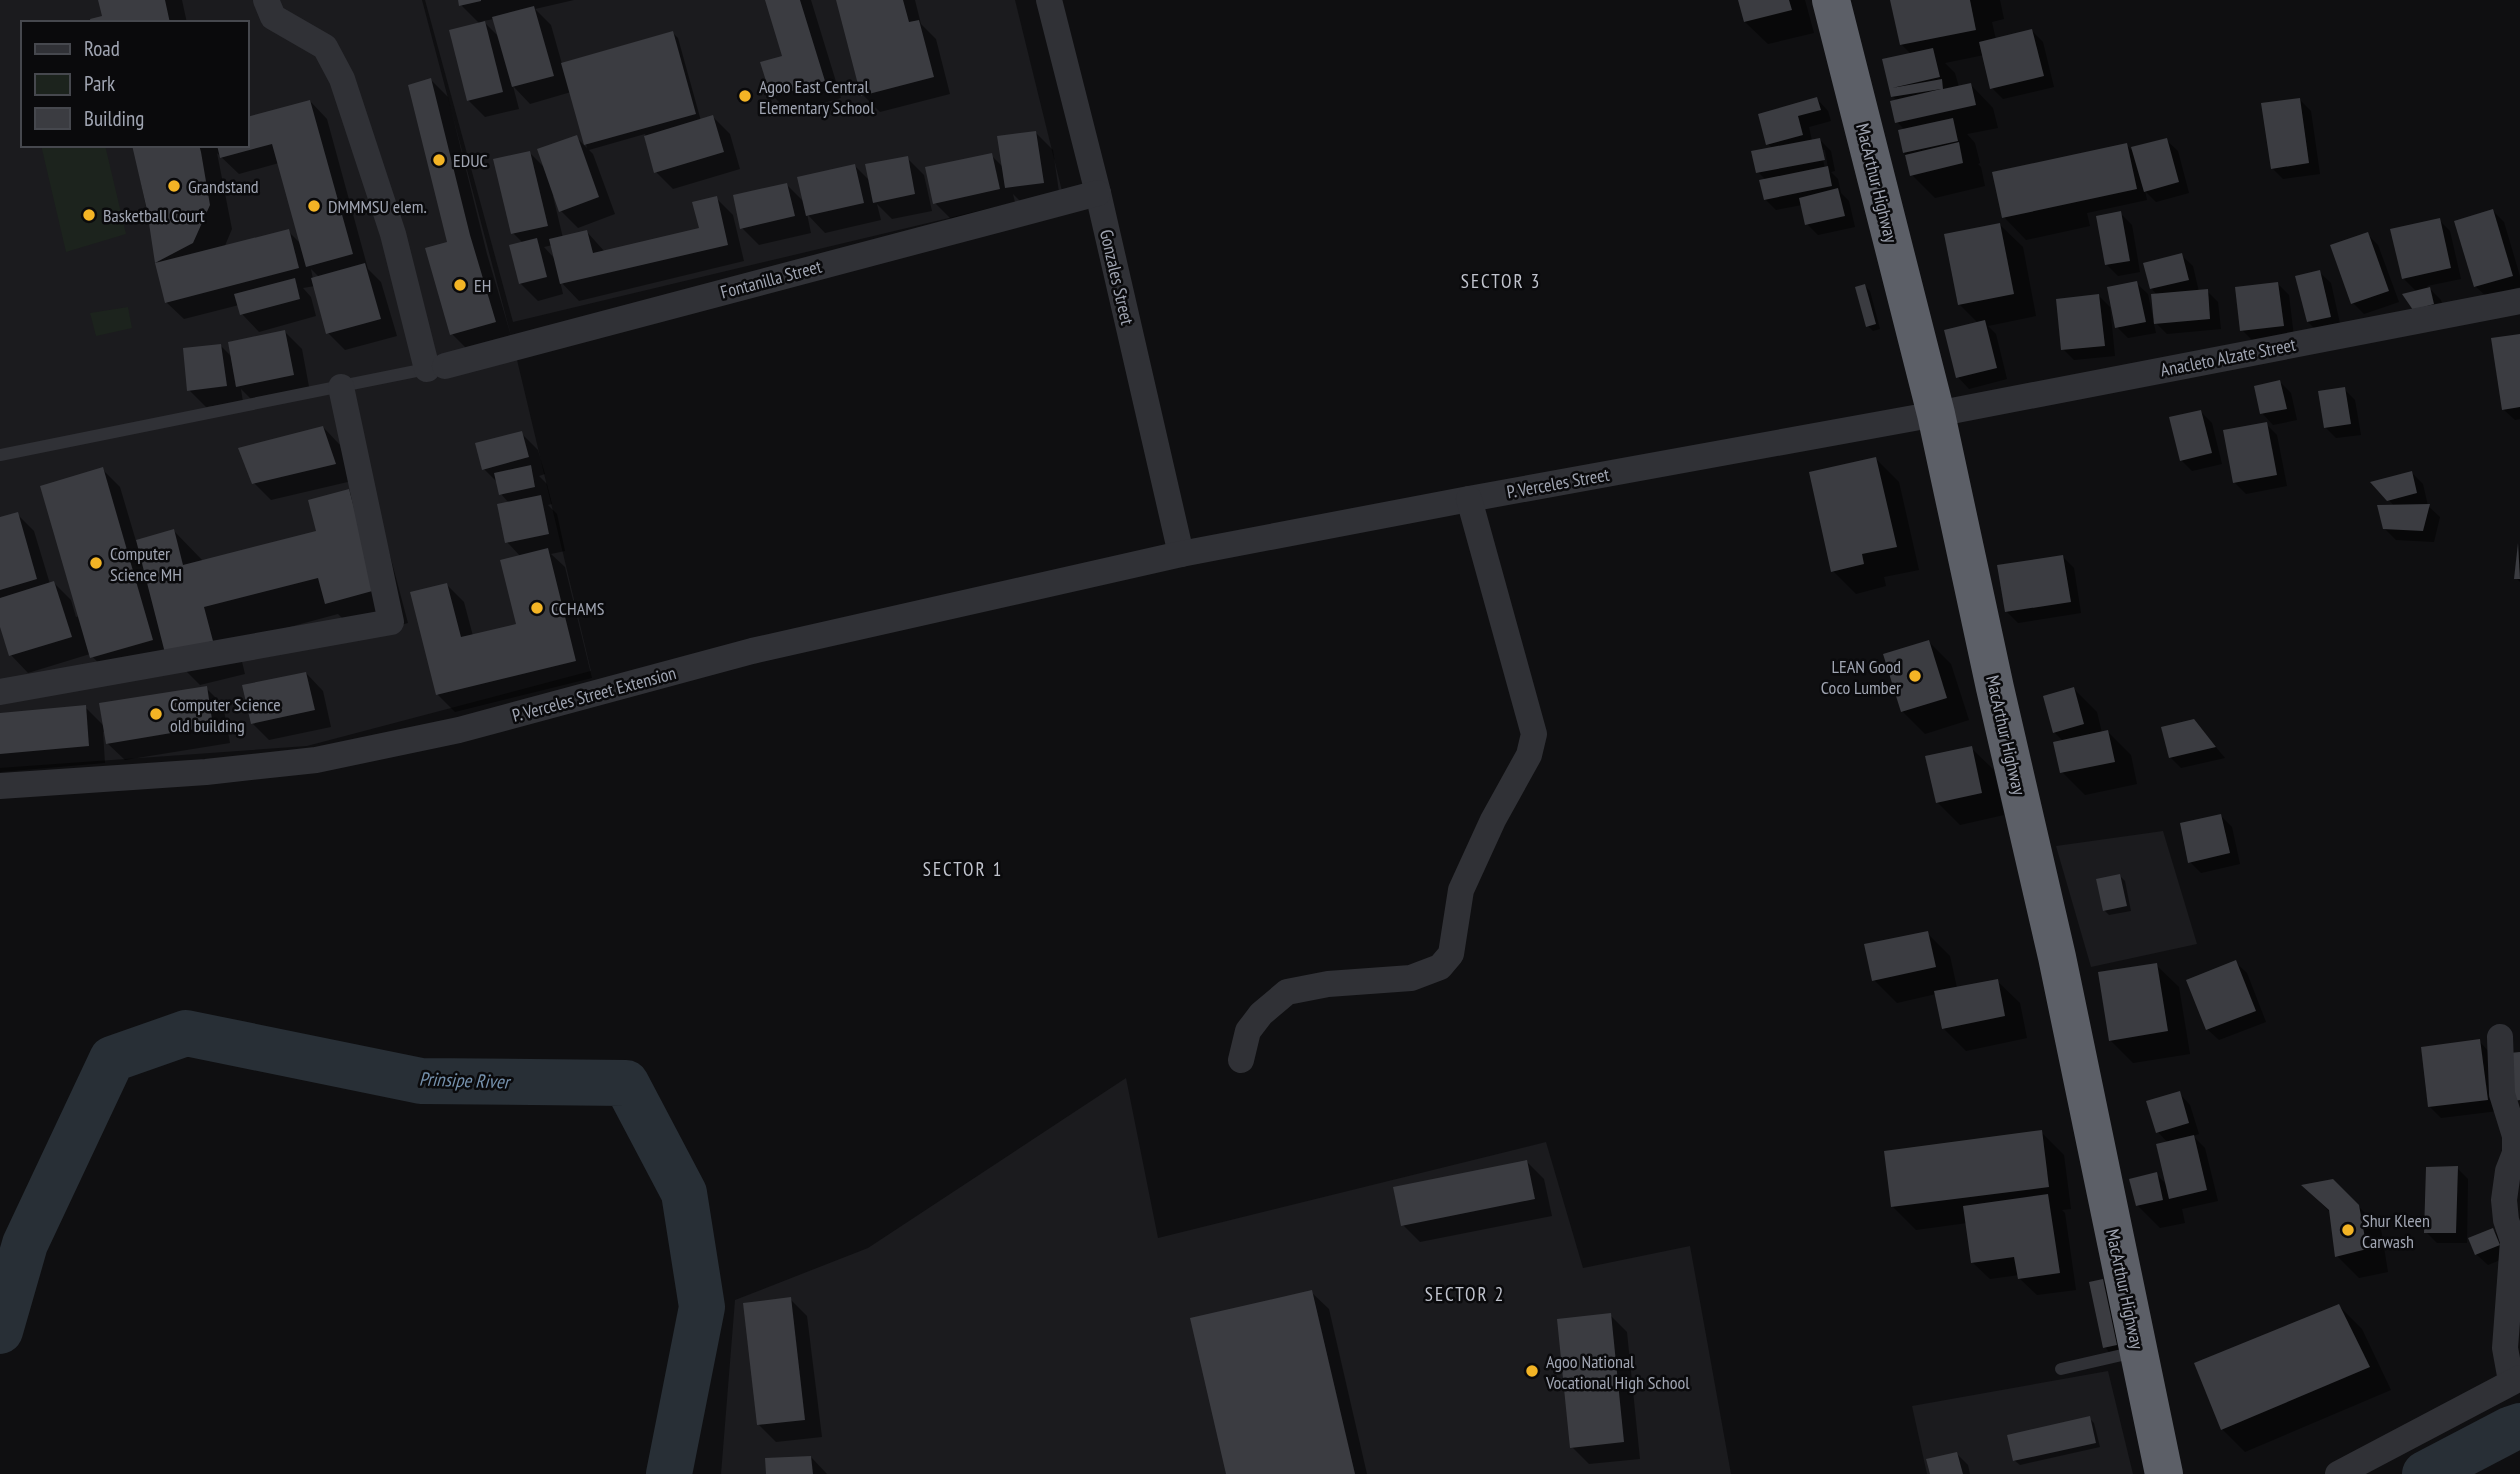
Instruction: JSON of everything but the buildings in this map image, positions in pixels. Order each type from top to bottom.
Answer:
[{"type":"highway","name":"MacArthur Highway","points":[[1831,0],[1936,414],[2057,957],[2138,1352],[2166,1473]]},
{"type":"street","points":[[266,0],[273,17],[325,47],[342,79],[436,367]]},
{"type":"street","name":"Gonzales Street","points":[[1049,0],[1098,193],[1181,554]]},
{"type":"street","name":"Fontanilla Street","points":[[436,367],[1098,193]]},
{"type":"street","name":"Anacleto Alzate Street","points":[[1936,414],[2520,301]]},
{"type":"street","points":[[0,692],[391,622],[341,387]]},
{"type":"street","name":"P. Verceles Street","points":[[1181,554],[1936,414]]},
{"type":"street","points":[[1241,1060],[1248,1031],[1261,1014],[1287,992],[1328,984],[1411,978],[1440,967],[1451,954],[1461,890],[1493,820],[1529,755],[1534,734],[1469,499]]},
{"type":"street","name":"P. Verceles Street Extension","points":[[0,786],[206,772],[316,760],[459,730],[752,651],[1181,554]]},
{"type":"street","points":[[2338,1474],[2516,1379],[2505,1348],[2513,1241],[2506,1220],[2504,1200],[2508,1171],[2515,1153],[2515,1136],[2502,1094],[2500,1037]]},
{"type":"lane","points":[[0,455],[436,367]]},
{"type":"lane","points":[[2061,1369],[2138,1352]]},
{"type":"shaded area","points":[[0,0],[422,0],[513,343],[591,671],[307,746],[0,768]]},
{"type":"shaded area","name":"Agoo East Central Elementary School","points":[[425,0],[1015,0],[1062,191],[513,322]]},
{"type":"shaded area","points":[[2163,831],[2197,944],[2091,967],[2056,846]]},
{"type":"shaded area","points":[[1126,1078],[1158,1238],[1546,1142],[1583,1268],[1690,1246],[1731,1474],[721,1474],[735,1300],[868,1248]]},
{"type":"shaded area","points":[[2108,1371],[2133,1474],[1927,1474],[1912,1406]]},
{"type":"green space","name":"Basketball Court","points":[[41,147],[105,147],[126,234],[66,252]]},
{"type":"green space","points":[[128,307],[132,328],[96,336],[90,313]]},
{"type":"waterway","name":"Prinsipe River","points":[[0,1331],[25,1244],[112,1059],[186,1033],[421,1081],[626,1083],[684,1193],[702,1307],[669,1474]]},
{"type":"waterway","name":"Prinsipe River","points":[[2425,1474],[2520,1426]]},
{"type":"place","name":"Agoo East Central Elementary School","points":[[745,96]]},
{"type":"place","name":"EDUC","points":[[439,160]]},
{"type":"place","name":"Grandstand","points":[[174,186]]},
{"type":"place","name":"DMMMSU elem.","points":[[314,206]]},
{"type":"place","name":"Basketball Court","points":[[89,215]]},
{"type":"place","name":"EH","points":[[460,285]]},
{"type":"place","name":"Computer Science MH","points":[[96,563]]},
{"type":"place","name":"CCHAMS","points":[[537,608]]},
{"type":"place","name":"LEAN Good Coco Lumber","points":[[1915,676]]},
{"type":"place","name":"Computer Science old building","points":[[156,714]]},
{"type":"place","name":"Shur Kleen Carwash","points":[[2348,1230]]},
{"type":"place","name":"Agoo National Vocational High School","points":[[1532,1371]]},
{"type":"district","name":"SECTOR 3","points":[[1501,281]]},
{"type":"district","name":"SECTOR 1","points":[[963,869]]},
{"type":"district","name":"SECTOR 2","points":[[1465,1294]]}]
